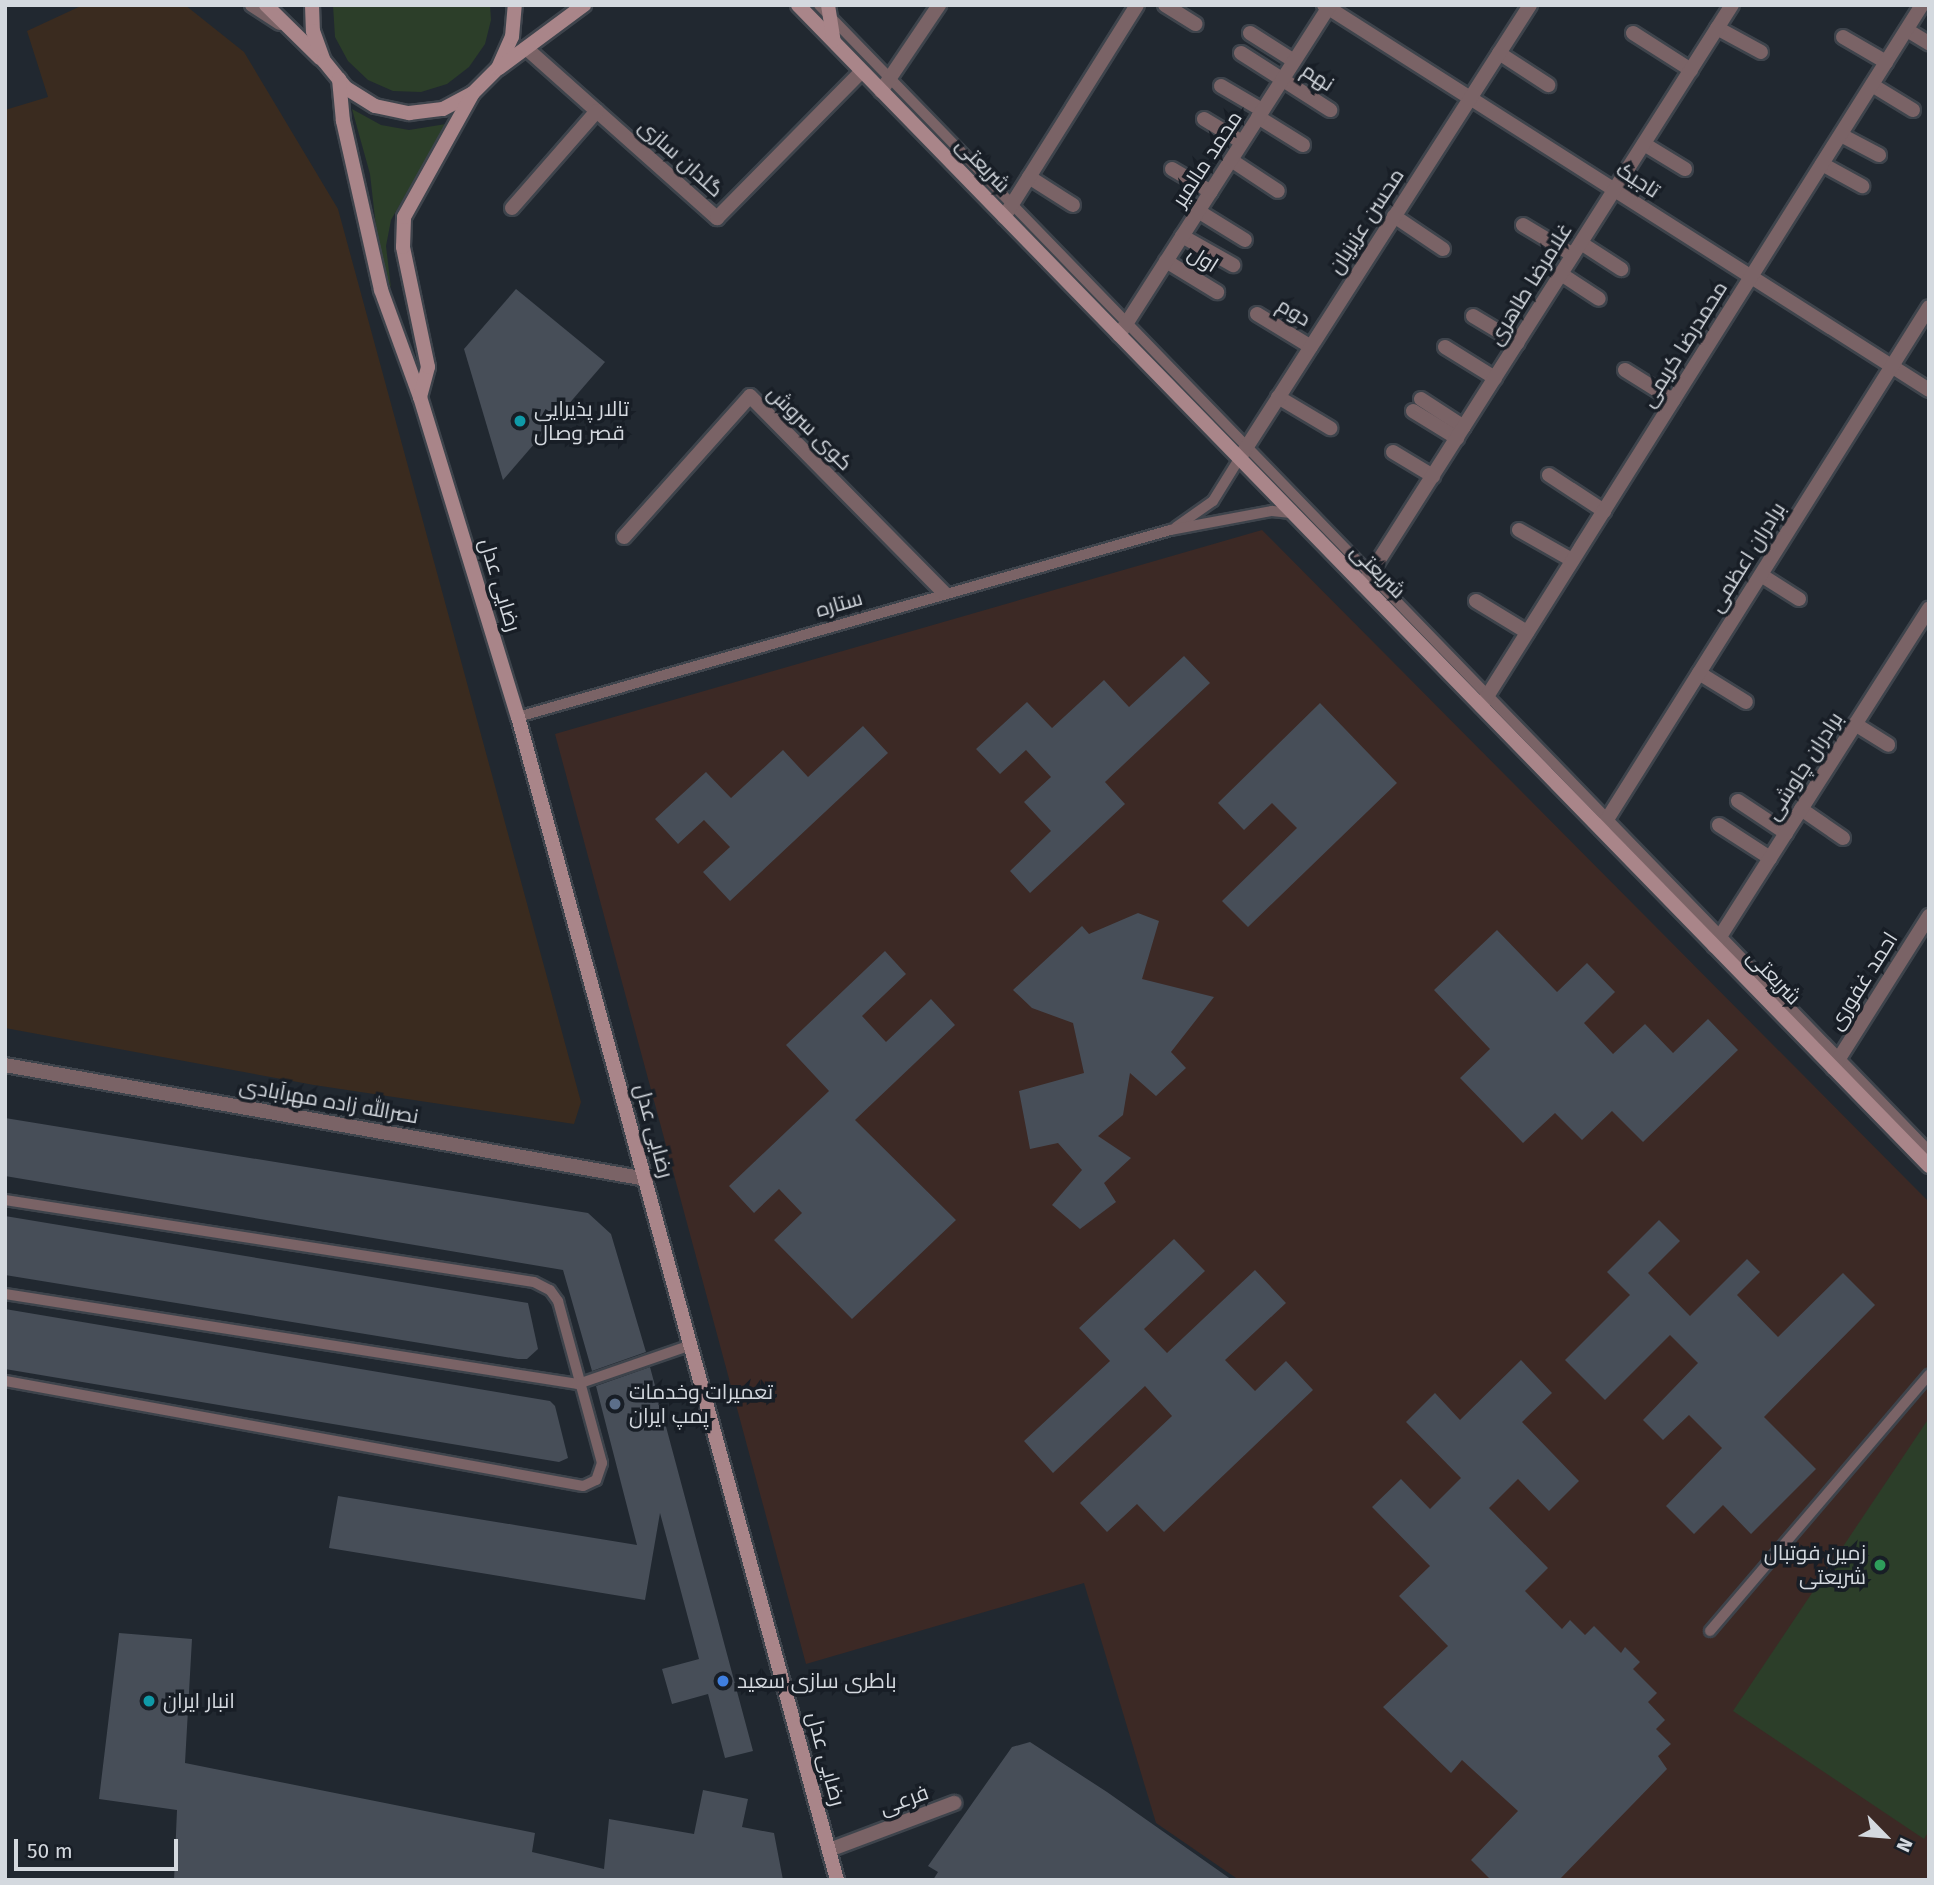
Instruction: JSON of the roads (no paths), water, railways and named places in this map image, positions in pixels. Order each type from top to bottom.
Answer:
[{"type":"main road","points":[[266,5],[339,79],[375,106],[409,113],[443,109],[474,93]]},
{"type":"main road","points":[[312,5],[313,31],[324,61]]},
{"type":"main road","points":[[498,68],[512,37],[515,5]]},
{"type":"main road","points":[[420,397],[428,367],[403,247],[404,217],[474,93],[498,68],[584,5]]},
{"type":"main road","name":"شریعتی","points":[[798,5],[881,91],[1008,211],[1123,329],[1242,453],[1291,513],[1367,580],[1836,1062],[1929,1166]]},
{"type":"main road","points":[[824,8],[834,42]]},
{"type":"main road","name":"رضایی عدل","points":[[339,79],[343,121],[381,290],[420,397],[519,717],[837,1880]]},
{"type":"street","points":[[252,5],[287,27]]},
{"type":"street","points":[[881,91],[939,5]]},
{"type":"street","points":[[1008,211],[1138,5]]},
{"type":"street","points":[[1166,5],[1196,24]]},
{"type":"street","name":"محسن عزیزیان","points":[[1242,453],[1530,5]]},
{"type":"street","name":"غلامرضا طاهری","points":[[1367,580],[1732,5]]},
{"type":"street","name":"محمدرضا کریمی","points":[[1484,701],[1922,5]]},
{"type":"street","name":"محمد مالمیر","points":[[1123,329],[1327,6]]},
{"type":"street","name":"تاجیک","points":[[1327,6],[1929,390]]},
{"type":"street","points":[[1717,28],[1761,52]]},
{"type":"street","points":[[1907,30],[1929,43]]},
{"type":"street","points":[[1250,33],[1294,61]]},
{"type":"street","points":[[1633,33],[1690,70]]},
{"type":"street","points":[[1843,37],[1886,62]]},
{"type":"street","name":"گلدان سازی","points":[[526,48],[717,218],[862,71]]},
{"type":"street","name":"نهم","points":[[1241,53],[1330,110]]},
{"type":"street","points":[[1499,53],[1548,85]]},
{"type":"street","points":[[1872,85],[1913,110]]},
{"type":"street","points":[[1221,86],[1303,145]]},
{"type":"street","points":[[512,208],[597,111]]},
{"type":"street","points":[[1204,119],[1242,142]]},
{"type":"street","points":[[1841,135],[1879,155]]},
{"type":"street","points":[[1644,144],[1685,169]]},
{"type":"street","points":[[1231,160],[1278,191]]},
{"type":"street","points":[[1822,164],[1862,186]]},
{"type":"street","points":[[1172,169],[1210,192]]},
{"type":"street","points":[[1029,177],[1073,205]]},
{"type":"street","points":[[1198,211],[1245,240]]},
{"type":"street","points":[[1394,216],[1443,249]]},
{"type":"street","points":[[1523,225],[1621,269]]},
{"type":"street","points":[[1182,236],[1233,265]]},
{"type":"street","name":"اول","points":[[1166,261],[1217,292]]},
{"type":"street","points":[[1561,274],[1599,299]]},
{"type":"street","name":"برادران اعظمی","points":[[1604,824],[1929,307]]},
{"type":"street","name":"دوم","points":[[1257,314],[1311,346]]},
{"type":"street","points":[[1473,316],[1518,343]]},
{"type":"street","points":[[1444,347],[1495,378]]},
{"type":"street","points":[[1625,370],[1673,400]]},
{"type":"street","name":"کوی سروش","points":[[624,537],[750,396],[944,593]]},
{"type":"street","points":[[1278,397],[1330,428]]},
{"type":"street","points":[[1417,405],[1460,433]]},
{"type":"street","points":[[1392,452],[1433,476]]},
{"type":"street","points":[[1549,475],[1604,511]]},
{"type":"street","points":[[1519,530],[1572,560]]},
{"type":"street","points":[[1761,575],[1799,599]]},
{"type":"street","points":[[1476,601],[1527,632]]},
{"type":"street","name":"برادران چاوشی","points":[[1717,941],[1929,609]]},
{"type":"street","points":[[1699,673],[1746,702]]},
{"type":"street","points":[[1855,724],[1888,745]]},
{"type":"street","points":[[1738,800],[1786,833]]},
{"type":"street","points":[[1801,809],[1843,838]]},
{"type":"street","points":[[1719,825],[1770,858]]},
{"type":"street","name":"احمد غفوری","points":[[1836,1062],[1929,916]]},
{"type":"street","name":"نصرالله زاده مهرآبادی","points":[[5,1065],[646,1179]]},
{"type":"street","name":"فرعی","points":[[829,1850],[954,1803]]},
{"type":"lane","points":[[824,8],[1008,211]]},
{"type":"lane","points":[[1242,453],[1367,580]]},
{"type":"lane","name":"ستاره","points":[[1170,530],[1213,502],[1242,453]]},
{"type":"lane","name":"ستاره","points":[[519,717],[1170,530],[1272,511],[1291,513]]},
{"type":"lane","points":[[1836,1062],[1929,1151]]},
{"type":"lane","points":[[5,1200],[534,1282],[550,1290],[558,1301],[578,1384],[602,1463],[596,1480],[583,1486],[5,1381]]},
{"type":"lane","points":[[5,1294],[578,1384],[691,1345]]},
{"type":"lane","points":[[1710,1630],[1929,1375]]},
{"type":"place","name":"تالار پذیرایی قصر وصال","points":[[520,421]]},
{"type":"place","name":"تعمیرات وخدمات پمپ ایران","points":[[615,1404]]},
{"type":"place","name":"زمین فوتبال شریعتی","points":[[1880,1565]]},
{"type":"place","name":"باطری سازی سعید","points":[[723,1681]]},
{"type":"place","name":"انبار ایران","points":[[149,1701]]}]
